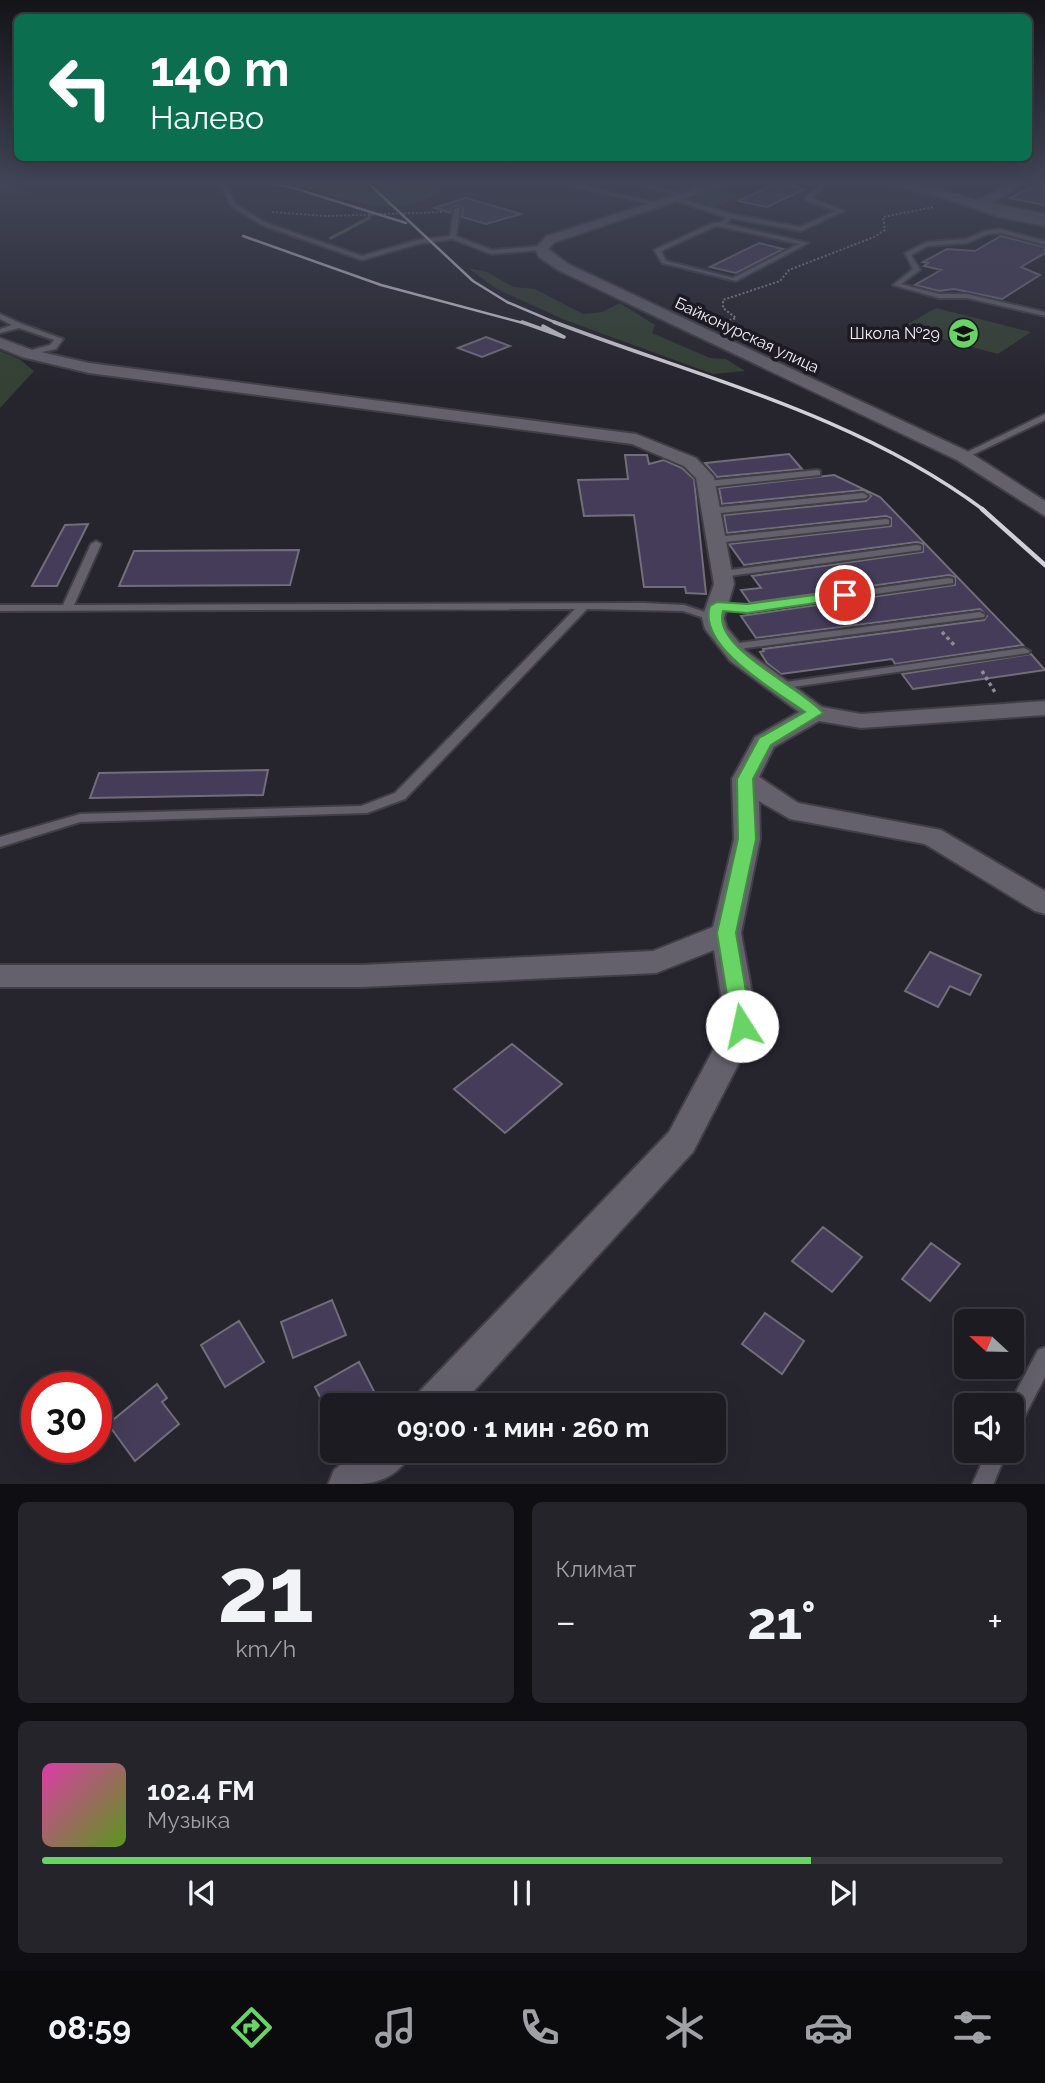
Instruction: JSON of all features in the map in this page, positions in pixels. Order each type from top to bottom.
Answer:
[{"type":"street","name":"Байконурская улица","points":[[542,249],[544,254],[563,267],[963,456],[1004,480],[1045,510]]},
{"type":"street","points":[[0,343],[27,354],[89,368],[636,439],[690,462],[708,484],[724,584],[715,612],[716,629],[731,647],[816,713],[861,721],[1045,708]]},
{"type":"street","points":[[445,1393],[681,1142],[742,1026],[726,933],[747,839],[745,779],[764,742],[816,713]]},
{"type":"street","points":[[745,779],[790,810],[932,836],[1045,904]]},
{"type":"street","points":[[0,976],[362,976],[656,961],[726,933]]},
{"type":"street","points":[[351,1484],[385,1463]]},
{"type":"lane","points":[[337,249],[362,258],[392,249]]},
{"type":"lane","points":[[484,249],[491,252],[525,249]]},
{"type":"lane","points":[[659,249],[664,261],[734,280],[793,249]]},
{"type":"lane","points":[[916,249],[907,254],[917,270],[896,285],[939,296],[967,296],[1045,314]]},
{"type":"lane","points":[[0,316],[19,326],[58,339],[53,347],[27,354]]},
{"type":"lane","points":[[0,331],[19,326]]},
{"type":"lane","points":[[963,456],[1045,417]]},
{"type":"lane","points":[[708,484],[817,473]]},
{"type":"lane","points":[[711,511],[863,496]]},
{"type":"lane","points":[[716,540],[886,522]]},
{"type":"lane","points":[[67,608],[96,544]]},
{"type":"lane","points":[[722,574],[916,548]]},
{"type":"lane","points":[[0,608],[584,606],[684,608],[715,612],[949,581]]},
{"type":"lane","points":[[0,842],[80,818],[362,810],[400,796],[584,606]]},
{"type":"lane","points":[[731,647],[980,615]]},
{"type":"lane","points":[[779,686],[1024,651]]},
{"type":"lane","points":[[1024,1397],[1045,1357]]},
{"type":"lane","points":[[982,1484],[992,1463]]},
{"type":"path","points":[[696,331],[736,318],[723,308],[723,300],[780,281],[789,270],[842,249]]},
{"type":"green space","points":[[468,268],[487,272],[513,287],[535,289],[583,314],[602,312],[620,303],[655,325],[652,333],[710,358],[726,359],[745,371],[713,374],[565,320],[497,289]]},
{"type":"green space","points":[[936,308],[1031,332],[998,354],[901,328]]},
{"type":"green space","points":[[0,351],[19,359],[34,371],[0,408]]},
{"type":"building","points":[[746,249],[783,249],[736,273],[710,267]]},
{"type":"building","points":[[947,249],[1045,249],[1045,253],[1021,267],[1040,275],[1002,299],[954,289],[939,291],[915,285],[941,270],[924,266],[928,263],[923,262]]},
{"type":"building","points":[[486,337],[510,346],[482,357],[458,348]]},
{"type":"building","points":[[789,454],[802,469],[717,477],[705,463]]},
{"type":"building","points":[[625,455],[647,455],[649,464],[664,460],[682,468],[694,479],[706,594],[686,593],[685,587],[644,587],[634,515],[584,516],[578,480],[628,479]]},
{"type":"building","points":[[834,475],[880,497],[1023,645],[895,664],[892,659],[781,674],[767,663],[760,652],[764,651],[763,649],[984,620],[987,616],[980,609],[756,638],[741,616],[955,585],[955,577],[949,575],[750,603],[741,590],[761,588],[752,576],[923,552],[923,544],[917,542],[744,565],[729,544],[891,526],[891,518],[886,516],[727,533],[724,515],[866,501],[871,496],[863,490],[722,504],[719,488]]},
{"type":"building","points":[[88,524],[57,586],[32,586],[65,525]]},
{"type":"building","points":[[299,550],[290,585],[119,586],[134,551]]},
{"type":"building","points":[[1031,654],[1045,670],[913,689],[902,674]]},
{"type":"building","points":[[268,770],[263,795],[90,798],[99,773]]},
{"type":"building","points":[[930,952],[981,975],[970,995],[950,986],[938,1007],[905,991]]},
{"type":"building","points":[[512,1044],[562,1084],[505,1133],[454,1089]]},
{"type":"building","points":[[823,1227],[862,1257],[832,1292],[792,1261]]},
{"type":"building","points":[[931,1243],[960,1264],[930,1301],[902,1279]]},
{"type":"building","points":[[332,1300],[346,1335],[293,1358],[281,1322]]},
{"type":"building","points":[[765,1313],[804,1341],[782,1374],[742,1344]]},
{"type":"building","points":[[239,1321],[264,1362],[225,1387],[201,1345]]},
{"type":"building","points":[[359,1362],[375,1393],[320,1393],[320,1397],[315,1387]]},
{"type":"building","points":[[157,1384],[167,1398],[162,1402],[179,1424],[135,1461],[112,1429],[112,1421]]},
{"type":"railway","points":[[280,249],[381,285],[527,324]]},
{"type":"railway","points":[[439,249],[473,281],[507,302],[556,323]]},
{"type":"railway","points":[[522,322],[564,337],[543,326]]},
{"type":"railway","points":[[556,323],[721,381],[831,424],[936,478],[985,511]]},
{"type":"railway","points":[[982,509],[1045,565]]},
{"type":"place","name":"Школа №29","points":[[963,333]]},
{"type":"route","points":[[742,1026],[726,933],[747,839],[745,779],[764,742],[816,713],[738,656],[716,629],[713,618],[717,606],[747,609],[845,595]]}]
